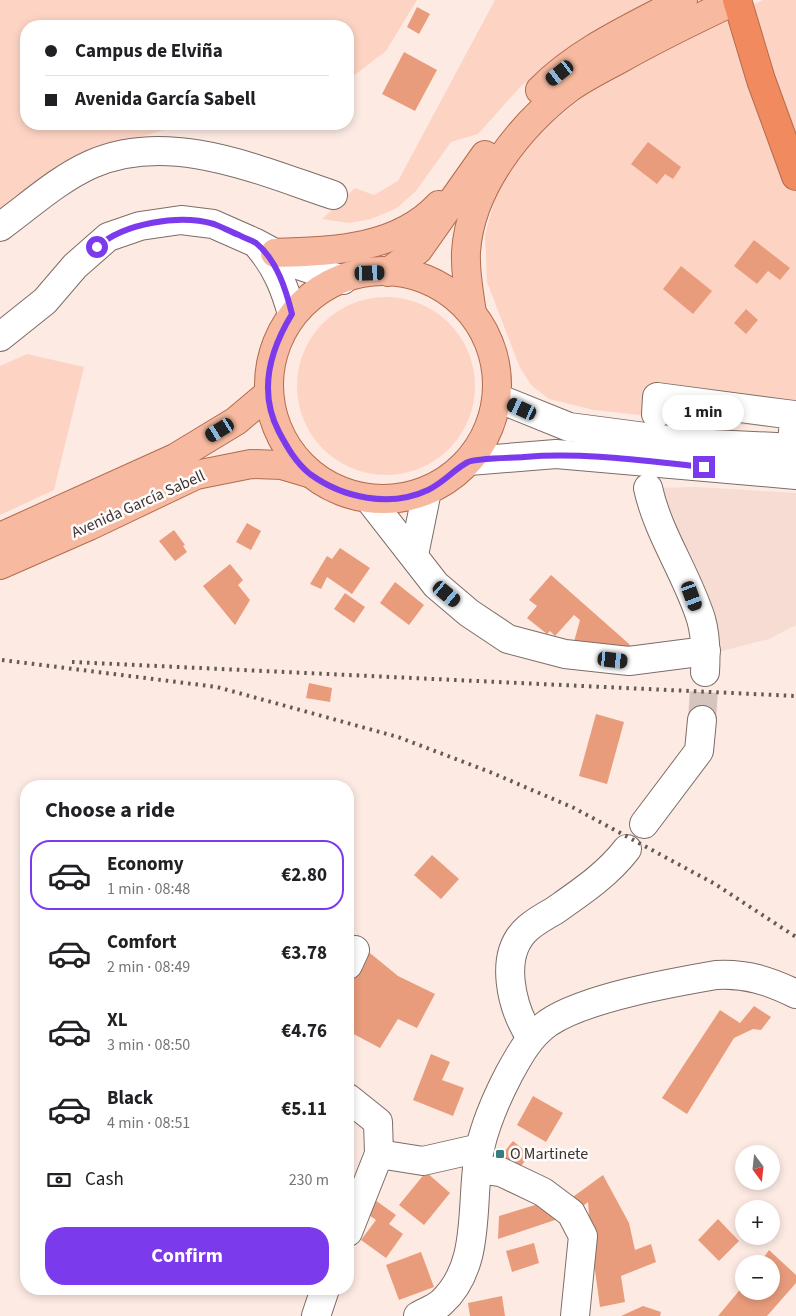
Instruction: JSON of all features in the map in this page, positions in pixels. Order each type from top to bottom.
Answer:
[{"type":"highway","points":[[737,0],[761,80],[796,176]]},
{"type":"main road","points":[[388,272],[418,250],[496,139],[546,84],[574,62],[629,28],[683,0]]},
{"type":"main road","points":[[472,313],[466,252],[480,198],[498,165],[536,118],[570,88],[671,30],[737,0]]},
{"type":"main road","points":[[266,248],[335,250],[394,236],[422,220],[476,170]]},
{"type":"main road","points":[[388,272],[415,275],[447,289],[472,313],[488,338],[496,367],[497,398],[488,432],[469,461],[449,478],[427,491],[402,498],[369,499],[337,490],[309,473],[285,444],[275,424],[268,394],[270,366],[278,338],[292,314],[313,294],[343,280],[359,274],[388,272]]},
{"type":"main road","name":"Avenida García Sabell","points":[[0,537],[175,458],[236,421],[268,394]]},
{"type":"main road","name":"Avenida García Sabell","points":[[0,565],[89,526],[196,475],[251,464],[282,465],[309,473]]},
{"type":"street","points":[[0,227],[53,188],[91,164],[125,154],[158,151],[207,155],[333,195]]},
{"type":"street","points":[[0,337],[45,301],[74,266],[108,237],[140,226],[181,220],[213,224],[266,248],[295,264],[343,280]]},
{"type":"street","points":[[266,248],[284,285],[292,314]]},
{"type":"street","points":[[497,398],[570,427],[691,443],[794,448],[794,415],[657,397],[656,414]]},
{"type":"street","points":[[469,461],[556,454],[796,475]]},
{"type":"street","points":[[369,499],[436,585],[469,613],[508,639],[565,654],[629,661],[705,662],[701,621],[687,583],[652,504],[648,488]]},
{"type":"street","points":[[414,555],[427,491]]},
{"type":"street","points":[[644,824],[699,751],[702,720]]},
{"type":"street","points":[[531,1038],[517,1012],[510,988],[513,949],[527,929],[587,888],[612,868],[627,849]]},
{"type":"street","points":[[418,1316],[441,1303],[466,1264],[472,1244],[479,1158],[501,1090],[522,1050],[531,1038],[549,1023],[571,1011],[597,1002],[716,975],[736,974],[758,978],[796,994]]},
{"type":"street","points":[[354,1103],[378,1122],[379,1154],[354,1217]]},
{"type":"street","points":[[379,1154],[423,1161],[479,1158],[501,1172],[543,1192],[570,1213],[582,1236],[575,1316]]},
{"type":"street","points":[[316,1316],[323,1295]]},
{"type":"shaded area","points":[[0,0],[417,0],[386,51],[354,75],[354,20],[20,20],[20,130],[165,130],[79,154],[0,211]]},
{"type":"shaded area","points":[[495,0],[660,0],[579,42],[520,87],[478,134],[451,142],[416,191],[397,208],[371,219],[349,223],[322,219],[355,188],[374,195],[398,181]]},
{"type":"shaded area","points":[[763,0],[796,0],[796,429],[594,410],[549,399],[532,386],[520,368],[487,282],[485,235],[498,188],[519,153],[535,136],[584,96],[689,35]]},
{"type":"shaded area","points":[[386,297],[420,304],[435,312],[449,323],[460,337],[468,352],[475,386],[468,420],[460,435],[449,449],[435,460],[420,468],[386,475],[352,468],[337,460],[323,449],[312,435],[304,420],[297,386],[304,352],[312,337],[323,323],[337,312],[352,304]]},
{"type":"shaded area","points":[[27,354],[84,367],[54,490],[0,515],[0,366]]},
{"type":"shaded area","points":[[696,487],[796,493],[796,625],[769,639],[718,652],[655,488]]},
{"type":"building","points":[[417,7],[430,14],[419,34],[407,27]]},
{"type":"building","points":[[404,52],[437,70],[415,111],[382,94]]},
{"type":"building","points":[[648,142],[681,167],[673,179],[665,174],[657,184],[631,164]]},
{"type":"building","points":[[754,240],[790,268],[780,280],[768,271],[757,284],[734,266]]},
{"type":"building","points":[[681,266],[712,291],[693,314],[663,289]]},
{"type":"building","points":[[746,309],[758,320],[746,334],[734,323]]},
{"type":"building","points":[[247,523],[261,531],[251,550],[236,542]]},
{"type":"building","points":[[174,530],[185,545],[183,546],[187,552],[175,561],[159,541]]},
{"type":"building","points":[[340,548],[370,568],[352,594],[327,577],[321,589],[310,584],[327,556],[332,559]]},
{"type":"building","points":[[230,564],[243,580],[238,585],[250,600],[235,625],[203,586]]},
{"type":"building","points":[[551,575],[633,649],[572,649],[580,620],[574,615],[555,636],[550,631],[547,634],[527,618],[537,606],[529,600]]},
{"type":"building","points":[[395,582],[424,605],[409,625],[380,603]]},
{"type":"building","points":[[345,593],[365,607],[354,623],[334,609]]},
{"type":"building","points":[[309,683],[332,688],[330,702],[306,698]]},
{"type":"building","points":[[596,714],[624,722],[607,784],[579,776]]},
{"type":"building","points":[[432,855],[459,879],[441,899],[414,875]]},
{"type":"building","points":[[365,949],[398,976],[435,994],[417,1028],[398,1019],[380,1048],[354,1034],[354,975]]},
{"type":"building","points":[[754,1006],[771,1017],[761,1030],[753,1029],[734,1038],[687,1114],[662,1098],[720,1010],[740,1023]]},
{"type":"building","points":[[431,1054],[450,1062],[442,1080],[464,1088],[453,1116],[413,1100]]},
{"type":"building","points":[[533,1096],[563,1113],[546,1142],[517,1125]]},
{"type":"building","points":[[513,1141],[530,1155],[516,1172],[499,1158]]},
{"type":"building","points":[[426,1172],[450,1193],[424,1225],[399,1205]]},
{"type":"building","points":[[603,1175],[629,1223],[635,1250],[651,1244],[656,1262],[621,1276],[625,1302],[600,1307],[588,1202],[578,1210],[570,1199]]},
{"type":"building","points":[[375,1200],[396,1215],[389,1224],[403,1234],[386,1258],[361,1240],[376,1220],[366,1213]]},
{"type":"building","points":[[545,1202],[558,1219],[498,1239],[499,1216]]},
{"type":"building","points":[[718,1219],[735,1237],[735,1245],[719,1261],[698,1240]]},
{"type":"building","points":[[534,1243],[539,1263],[512,1272],[506,1251]]},
{"type":"building","points":[[769,1250],[774,1255],[765,1255]]},
{"type":"building","points":[[421,1252],[434,1287],[399,1300],[386,1265]]},
{"type":"building","points":[[780,1260],[796,1275],[796,1283],[767,1316],[718,1316],[735,1296],[735,1300],[780,1300]]},
{"type":"building","points":[[502,1296],[505,1316],[470,1316],[468,1303]]},
{"type":"building","points":[[643,1306],[661,1312],[660,1316],[621,1316]]},
{"type":"tunnel","points":[[702,720],[705,672]]},
{"type":"railway","points":[[2,660],[217,687],[398,737],[490,772],[574,808],[715,884],[796,937]]},
{"type":"railway","points":[[72,662],[796,696]]},
{"type":"place","name":"O Martinete","points":[[500,1154]]},
{"type":"route","points":[[97,247],[108,237],[140,226],[181,220],[213,224],[256,243],[268,257],[284,285],[292,314],[278,338],[270,366],[268,394],[275,424],[289,451],[309,473],[337,490],[369,499],[402,498],[427,491],[449,478],[469,461],[556,454],[704,467]]}]
